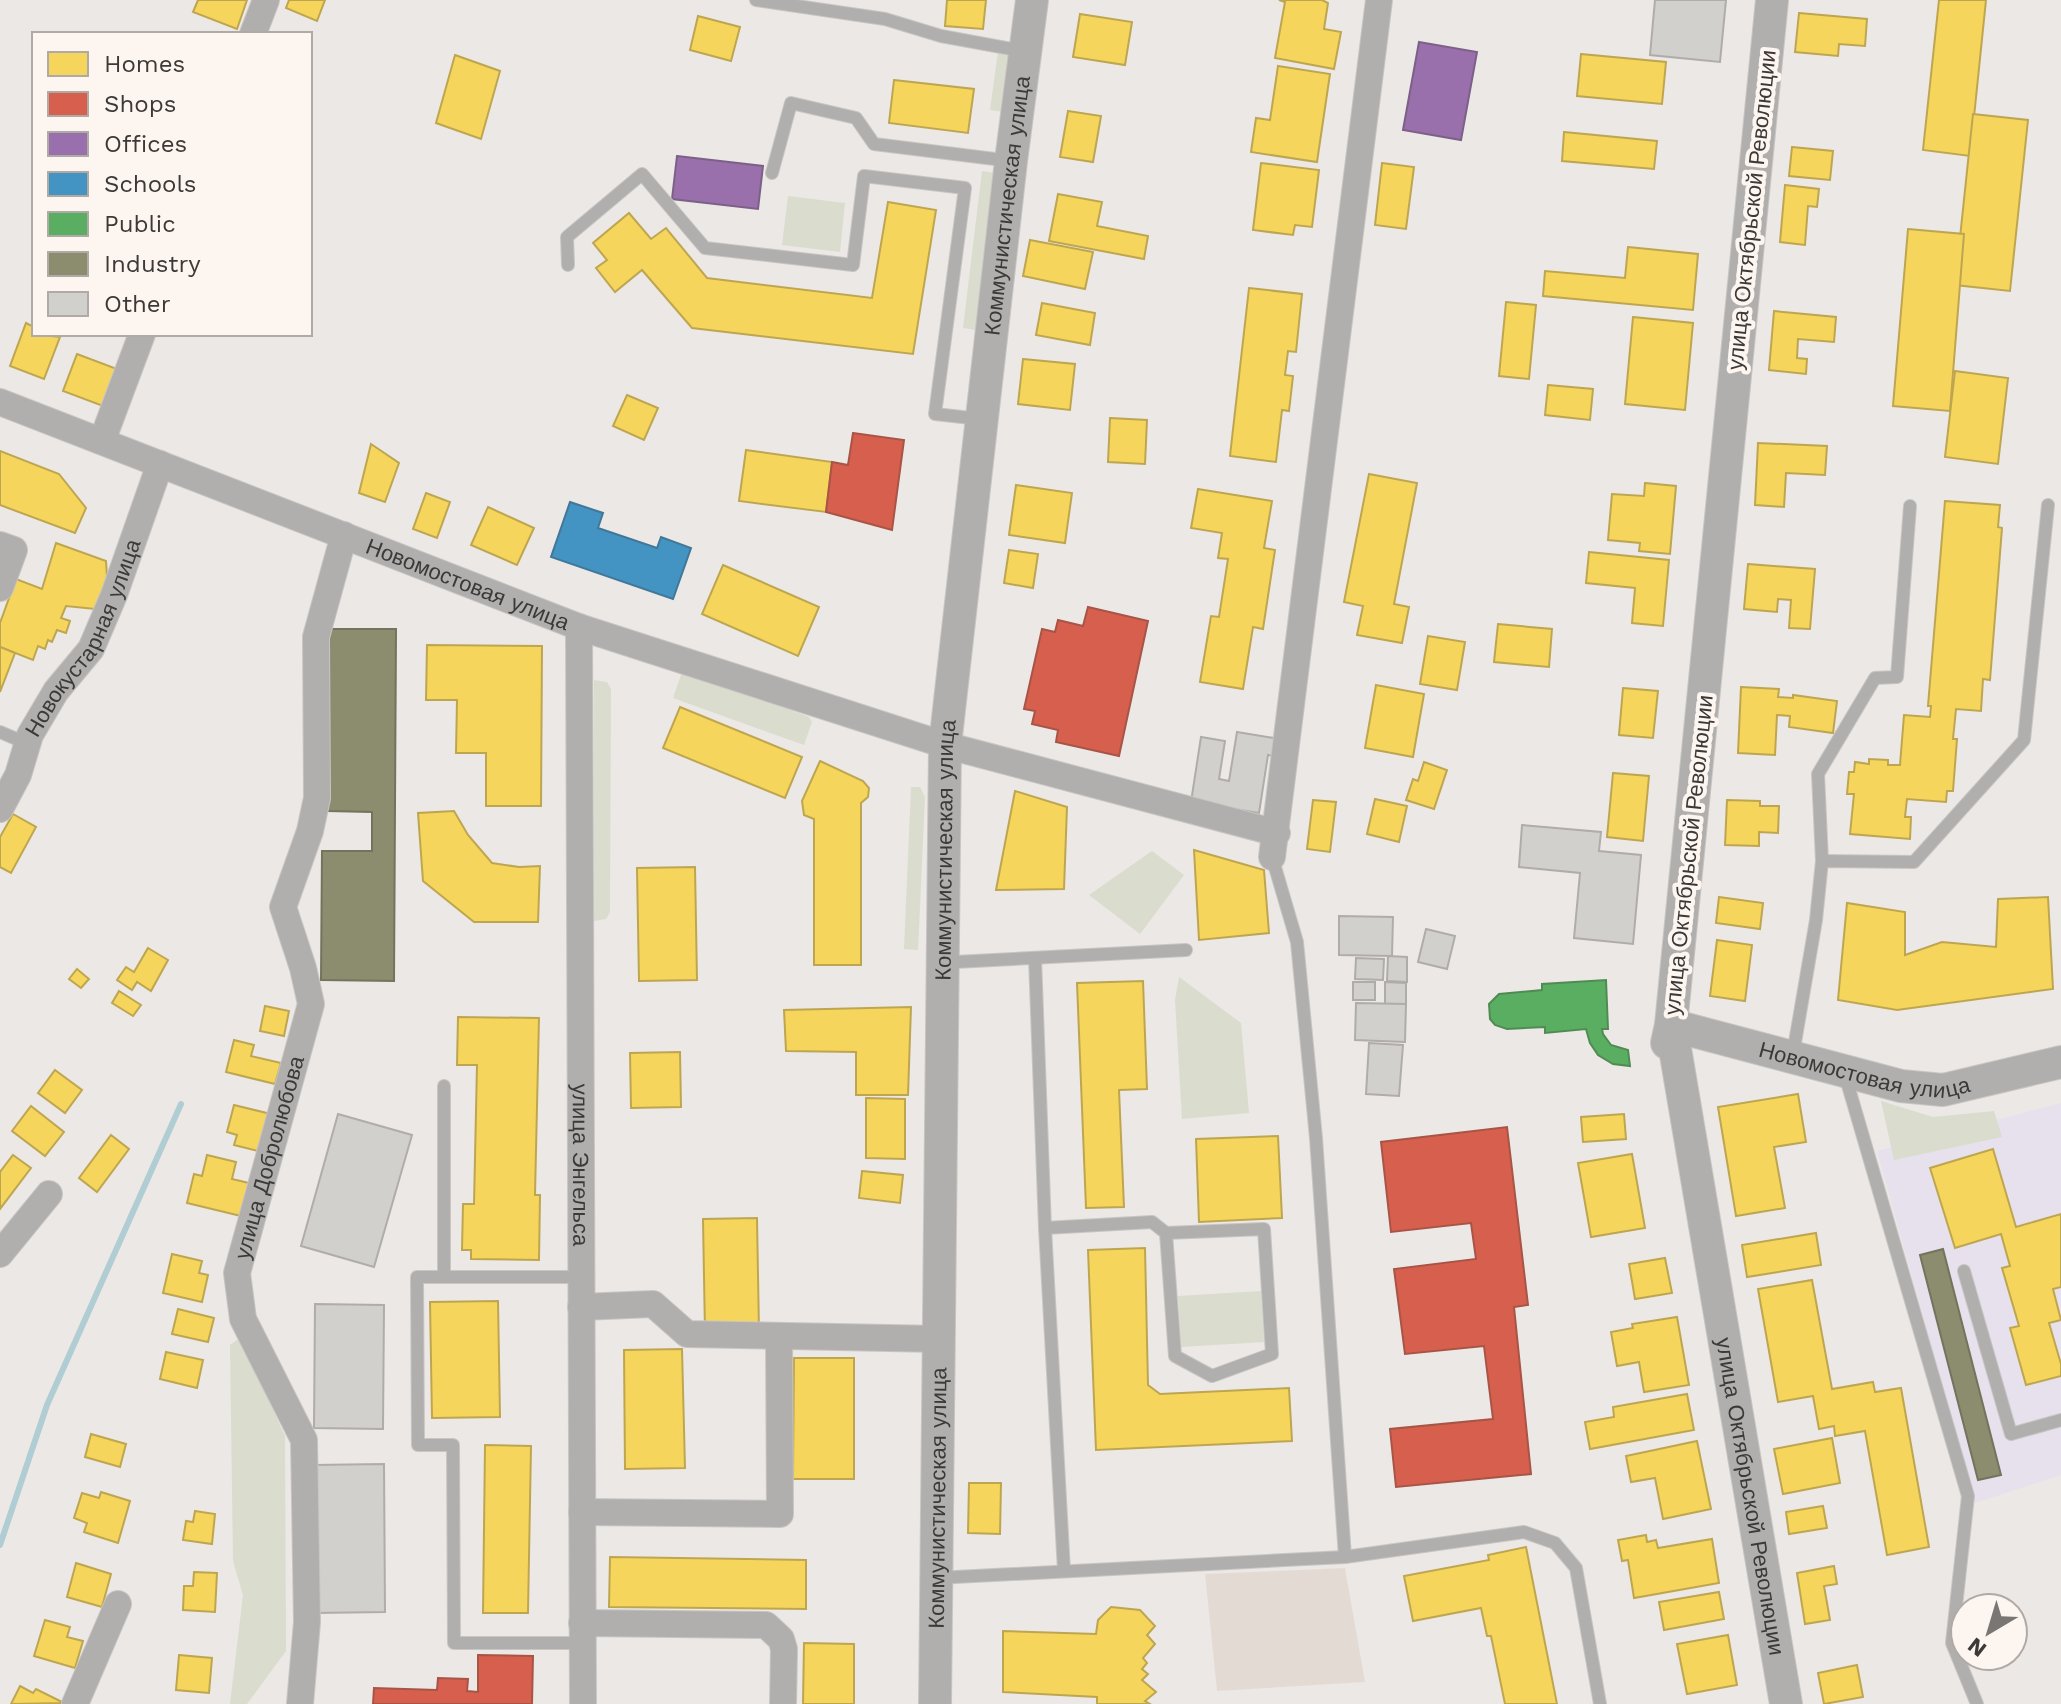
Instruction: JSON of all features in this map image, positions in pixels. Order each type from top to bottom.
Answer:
[{"type":"street","points":[[254,32],[266,0]]},
{"type":"street","name":"Коммунистическая улица","points":[[935,1704],[945,745],[1032,0]]},
{"type":"street","points":[[1274,845],[1379,0]]},
{"type":"street","name":"улица Октябрьской Революции","points":[[1772,0],[1671,1025],[1786,1704]]},
{"type":"street","points":[[102,441],[141,336]]},
{"type":"street","name":"Новомостовая улица","points":[[0,402],[579,627],[945,745],[1274,845]]},
{"type":"street","name":"Новокустарная улица","points":[[0,809],[18,775],[26,743],[56,691],[91,649],[114,595],[160,464]]},
{"type":"street","name":"улица Добролюбова","points":[[300,1704],[307,1622],[304,1440],[243,1319],[237,1273],[311,1004],[283,907],[310,831],[317,798],[316,637],[344,535]]},
{"type":"street","points":[[0,545],[14,550],[0,588]]},
{"type":"street","name":"улица Энгельса","points":[[579,627],[583,1704]]},
{"type":"street","points":[[1671,1025],[1663,1060],[1772,1704]]},
{"type":"street","name":"Новомостовая улица","points":[[1671,1025],[1845,1073],[1901,1086],[1943,1090],[2061,1062]]},
{"type":"street","points":[[0,1254],[49,1194]]},
{"type":"street","points":[[581,1307],[653,1304],[687,1334],[939,1339]]},
{"type":"street","points":[[582,1512],[780,1514],[779,1336]]},
{"type":"street","points":[[75,1704],[118,1604]]},
{"type":"street","points":[[583,1633],[766,1625],[781,1639],[784,1649],[783,1704]]},
{"type":"lane","points":[[756,0],[885,19],[941,36],[1026,51]]},
{"type":"lane","points":[[772,173],[791,103],[856,118],[874,144],[1011,161]]},
{"type":"lane","points":[[568,265],[567,237],[642,174],[705,248],[853,265],[864,176],[965,188],[935,414],[982,419]]},
{"type":"lane","points":[[1822,861],[1914,862],[2024,740],[2048,505]]},
{"type":"lane","points":[[1793,1057],[1816,920],[1822,861],[1818,774],[1875,678],[1897,677],[1910,506]]},
{"type":"lane","points":[[0,732],[26,743]]},
{"type":"lane","points":[[1274,845],[1299,957],[1316,1138],[1345,1557]]},
{"type":"lane","points":[[955,962],[1186,950]]},
{"type":"lane","points":[[1035,958],[1045,1228],[1064,1571]]},
{"type":"lane","points":[[1845,1073],[1968,1496],[1952,1643],[1977,1704]]},
{"type":"lane","points":[[444,1086],[444,1277]]},
{"type":"lane","points":[[1045,1228],[1152,1222],[1166,1233],[1264,1229],[1272,1354],[1212,1376],[1175,1356],[1166,1233]]},
{"type":"lane","points":[[1964,1271],[2011,1434],[2061,1420]]},
{"type":"lane","points":[[581,1277],[417,1277],[418,1445],[453,1445],[454,1643],[583,1633]]},
{"type":"lane","points":[[936,1578],[1345,1557],[1524,1532],[1555,1543],[1576,1568],[1600,1704]]},
{"type":"shaded area","points":[[998,52],[1012,54],[1004,112],[990,110]]},
{"type":"shaded area","points":[[982,171],[995,173],[976,330],[963,328]]},
{"type":"shaded area","points":[[788,196],[845,203],[840,252],[782,245]]},
{"type":"shaded area","points":[[686,670],[809,717],[812,722],[804,745],[673,698],[682,672]]},
{"type":"shaded area","points":[[594,680],[607,682],[611,689],[610,912],[606,919],[594,921]]},
{"type":"shaded area","points":[[911,787],[920,787],[925,797],[918,950],[904,949]]},
{"type":"shaded area","points":[[1152,851],[1184,875],[1140,934],[1089,895]]},
{"type":"shaded area","points":[[1179,977],[1241,1023],[1249,1113],[1182,1119],[1175,1000]]},
{"type":"shaded area","points":[[1881,1101],[1933,1117],[1994,1111],[2002,1137],[1894,1160]]},
{"type":"shaded area","points":[[2061,1103],[2061,1475],[1975,1503],[1877,1151]]},
{"type":"shaded area","points":[[1261,1291],[1264,1342],[1181,1347],[1178,1296]]},
{"type":"shaded area","points":[[240,1338],[285,1436],[286,1651],[247,1704],[230,1704],[243,1595],[233,1561],[230,1345]]},
{"type":"shaded area","points":[[1345,1568],[1365,1682],[1217,1691],[1205,1574]]},
{"type":"building: Homes","points":[[198,0],[247,0],[237,29],[193,12]]},
{"type":"building: Homes","points":[[289,0],[325,0],[317,21],[286,8]]},
{"type":"building: Homes","points":[[947,0],[986,0],[983,29],[945,26]]},
{"type":"building: Homes","points":[[1279,0],[1322,0],[1328,3],[1324,29],[1341,32],[1334,69],[1275,58],[1285,2]]},
{"type":"building: Homes","points":[[1939,0],[1986,0],[1970,156],[1923,150]]},
{"type":"building: Homes","points":[[1799,13],[1867,19],[1865,46],[1839,44],[1838,56],[1795,52]]},
{"type":"building: Homes","points":[[1080,14],[1132,22],[1125,65],[1073,57]]},
{"type":"building: Homes","points":[[698,16],[740,27],[731,61],[690,50]]},
{"type":"building: Homes","points":[[1581,54],[1666,62],[1662,104],[1577,96]]},
{"type":"building: Homes","points":[[455,55],[500,71],[481,139],[436,123]]},
{"type":"building: Homes","points":[[1278,66],[1330,74],[1317,162],[1251,152],[1256,118],[1270,120]]},
{"type":"building: Homes","points":[[894,80],[974,89],[968,133],[889,123]]},
{"type":"building: Homes","points":[[1068,111],[1101,116],[1093,162],[1060,157]]},
{"type":"building: Homes","points":[[1973,114],[2028,120],[2010,291],[1955,285]]},
{"type":"building: Homes","points":[[1564,132],[1657,141],[1654,169],[1562,161]]},
{"type":"building: Homes","points":[[1792,147],[1833,151],[1830,180],[1789,176]]},
{"type":"building: Homes","points":[[1261,163],[1319,170],[1312,227],[1295,225],[1293,235],[1253,230]]},
{"type":"building: Homes","points":[[1382,163],[1414,167],[1406,229],[1375,225]]},
{"type":"building: Homes","points":[[1785,185],[1819,189],[1817,207],[1808,206],[1805,245],[1780,242]]},
{"type":"building: Homes","points":[[1058,194],[1102,202],[1097,226],[1148,236],[1144,259],[1049,241]]},
{"type":"building: Homes","points":[[888,202],[936,210],[913,354],[692,328],[642,270],[615,292],[596,268],[607,260],[593,243],[629,213],[651,239],[666,228],[707,278],[872,298]]},
{"type":"building: Homes","points":[[1908,229],[1964,234],[1950,411],[1893,406]]},
{"type":"building: Homes","points":[[1030,240],[1093,252],[1085,289],[1023,276]]},
{"type":"building: Homes","points":[[1628,247],[1698,254],[1693,310],[1543,296],[1545,271],[1625,278]]},
{"type":"building: Homes","points":[[1249,288],[1302,294],[1296,352],[1288,351],[1285,375],[1293,376],[1289,411],[1282,410],[1276,462],[1230,456]]},
{"type":"building: Homes","points":[[1506,302],[1536,305],[1529,379],[1499,376]]},
{"type":"building: Homes","points":[[1042,303],[1095,313],[1090,345],[1036,335]]},
{"type":"building: Homes","points":[[1774,311],[1836,317],[1834,342],[1798,339],[1797,358],[1807,359],[1806,374],[1769,370]]},
{"type":"building: Homes","points":[[1633,317],[1693,323],[1685,410],[1625,404]]},
{"type":"building: Homes","points":[[26,323],[32,326],[32,336],[60,337],[44,379],[10,366]]},
{"type":"building: Homes","points":[[77,354],[117,369],[103,406],[63,391]]},
{"type":"building: Homes","points":[[1023,359],[1075,364],[1070,410],[1018,404]]},
{"type":"building: Homes","points":[[1955,371],[2008,378],[1998,464],[1945,457]]},
{"type":"building: Homes","points":[[1548,385],[1593,389],[1590,420],[1545,415]]},
{"type":"building: Homes","points":[[627,395],[658,408],[644,440],[613,426]]},
{"type":"building: Homes","points":[[1110,418],[1147,420],[1145,464],[1108,462]]},
{"type":"building: Homes","points":[[1758,443],[1827,446],[1825,475],[1786,473],[1784,507],[1755,505]]},
{"type":"building: Homes","points":[[371,444],[399,463],[385,502],[359,493]]},
{"type":"building: Homes","points":[[746,450],[832,462],[826,512],[739,501]]},
{"type":"building: Homes","points":[[0,451],[59,474],[86,508],[75,533],[0,505]]},
{"type":"building: Homes","points":[[1369,474],[1417,483],[1394,604],[1409,607],[1402,643],[1357,635],[1363,606],[1344,602]]},
{"type":"building: Homes","points":[[1645,483],[1676,486],[1670,554],[1639,551],[1640,543],[1608,540],[1612,494],[1644,496]]},
{"type":"building: Homes","points":[[1016,485],[1072,493],[1065,543],[1009,535]]},
{"type":"building: Homes","points":[[1198,489],[1272,501],[1264,548],[1275,550],[1263,629],[1253,627],[1243,689],[1200,682],[1211,616],[1219,617],[1228,559],[1218,558],[1222,533],[1191,528]]},
{"type":"building: Homes","points":[[426,493],[450,502],[437,538],[413,529]]},
{"type":"building: Homes","points":[[1945,501],[2000,505],[1998,527],[2002,528],[1990,680],[1983,679],[1981,711],[1956,709],[1953,791],[1947,791],[1946,802],[1907,799],[1905,817],[1911,817],[1910,839],[1850,834],[1854,794],[1847,794],[1849,772],[1854,772],[1855,762],[1869,764],[1869,759],[1888,760],[1888,765],[1900,765],[1904,715],[1930,717],[1931,706],[1928,706]]},
{"type":"building: Homes","points":[[488,507],[534,528],[517,565],[471,545]]},
{"type":"building: Homes","points":[[56,543],[106,561],[108,593],[95,609],[66,606],[61,618],[70,621],[66,633],[57,630],[45,649],[38,646],[33,660],[0,647],[0,623],[16,579],[42,589]]},
{"type":"building: Homes","points":[[1009,550],[1038,554],[1033,588],[1004,583]]},
{"type":"building: Homes","points":[[1589,552],[1669,560],[1663,626],[1632,623],[1635,588],[1586,583]]},
{"type":"building: Homes","points":[[1748,564],[1815,569],[1810,629],[1789,628],[1791,600],[1778,599],[1777,612],[1744,609]]},
{"type":"building: Homes","points":[[723,565],[819,607],[798,656],[702,614]]},
{"type":"building: Homes","points":[[1498,624],[1552,629],[1549,667],[1494,662]]},
{"type":"building: Homes","points":[[1428,636],[1465,642],[1457,690],[1420,684]]},
{"type":"building: Homes","points":[[427,645],[542,646],[541,806],[486,806],[486,753],[456,753],[457,700],[426,700]]},
{"type":"building: Homes","points":[[0,647],[15,653],[0,692]]},
{"type":"building: Homes","points":[[1376,685],[1424,694],[1413,757],[1365,748]]},
{"type":"building: Homes","points":[[1741,687],[1779,689],[1778,697],[1793,698],[1793,695],[1837,701],[1833,733],[1789,727],[1790,716],[1777,715],[1775,755],[1738,753]]},
{"type":"building: Homes","points":[[1623,688],[1658,691],[1653,738],[1619,735]]},
{"type":"building: Homes","points":[[680,707],[802,757],[785,798],[663,748]]},
{"type":"building: Homes","points":[[820,761],[863,781],[869,788],[868,797],[861,803],[861,965],[814,965],[814,819],[804,815],[802,801]]},
{"type":"building: Homes","points":[[1424,762],[1447,770],[1434,809],[1406,800],[1413,779],[1418,781]]},
{"type":"building: Homes","points":[[1613,773],[1649,776],[1643,841],[1607,837]]},
{"type":"building: Homes","points":[[1015,791],[1067,807],[1064,889],[996,890]]},
{"type":"building: Homes","points":[[1375,799],[1407,806],[1399,842],[1367,834]]},
{"type":"building: Homes","points":[[1313,800],[1336,802],[1330,852],[1307,849]]},
{"type":"building: Homes","points":[[1727,800],[1760,801],[1760,806],[1779,806],[1778,833],[1759,832],[1759,846],[1725,845]]},
{"type":"building: Homes","points":[[454,811],[468,835],[492,863],[540,866],[538,922],[474,922],[423,881],[418,813]]},
{"type":"building: Homes","points":[[13,814],[36,827],[11,873],[0,867],[0,837]]},
{"type":"building: Homes","points":[[1194,850],[1264,870],[1269,933],[1199,940]]},
{"type":"building: Homes","points":[[695,867],[697,980],[639,981],[637,868]]},
{"type":"building: Homes","points":[[1719,897],[1763,903],[1760,929],[1716,923]]},
{"type":"building: Homes","points":[[2048,897],[2053,989],[1897,1010],[1838,1000],[1847,903],[1905,912],[1905,955],[1942,942],[1996,947],[1998,899]]},
{"type":"building: Homes","points":[[1717,940],[1752,945],[1745,1001],[1710,996]]},
{"type":"building: Homes","points":[[148,948],[168,960],[151,991],[137,982],[132,990],[117,980],[126,967],[134,972]]},
{"type":"building: Homes","points":[[77,969],[89,979],[81,988],[69,979]]},
{"type":"building: Homes","points":[[1143,981],[1147,1089],[1119,1090],[1124,1207],[1086,1208],[1077,983]]},
{"type":"building: Homes","points":[[119,991],[141,1005],[133,1016],[112,1003]]},
{"type":"building: Homes","points":[[265,1006],[289,1011],[284,1036],[260,1031]]},
{"type":"building: Homes","points":[[911,1007],[908,1095],[856,1095],[856,1052],[786,1051],[784,1010]]},
{"type":"building: Homes","points":[[458,1017],[539,1018],[535,1195],[540,1195],[539,1260],[471,1259],[471,1250],[462,1250],[463,1204],[474,1204],[477,1065],[457,1065]]},
{"type":"building: Homes","points":[[234,1040],[254,1045],[251,1056],[281,1063],[275,1084],[226,1072]]},
{"type":"building: Homes","points":[[680,1052],[681,1107],[631,1108],[630,1053]]},
{"type":"building: Homes","points":[[55,1070],[82,1090],[65,1113],[38,1093]]},
{"type":"building: Homes","points":[[1798,1094],[1806,1142],[1774,1147],[1785,1208],[1736,1216],[1718,1107]]},
{"type":"building: Homes","points":[[866,1098],[905,1099],[905,1159],[866,1158]]},
{"type":"building: Homes","points":[[234,1105],[271,1114],[262,1152],[234,1145],[237,1135],[227,1132]]},
{"type":"building: Homes","points":[[31,1106],[64,1132],[45,1156],[12,1131]]},
{"type":"building: Homes","points":[[1624,1114],[1626,1139],[1583,1142],[1581,1117]]},
{"type":"building: Homes","points":[[111,1135],[129,1149],[97,1192],[79,1178]]},
{"type":"building: Homes","points":[[1278,1136],[1282,1218],[1199,1222],[1196,1139]]},
{"type":"building: Homes","points":[[1993,1149],[2016,1227],[2061,1214],[2061,1287],[2053,1289],[2061,1320],[2049,1323],[2061,1364],[2061,1376],[2026,1385],[2010,1328],[2019,1326],[2002,1268],[2010,1266],[2001,1234],[1955,1248],[1930,1168]]},
{"type":"building: Homes","points":[[1632,1154],[1645,1228],[1591,1237],[1578,1163]]},
{"type":"building: Homes","points":[[13,1155],[31,1168],[0,1209],[0,1172]]},
{"type":"building: Homes","points":[[207,1155],[236,1162],[232,1179],[249,1183],[241,1216],[187,1203],[194,1174],[202,1176]]},
{"type":"building: Homes","points":[[862,1171],[903,1175],[900,1203],[859,1198]]},
{"type":"building: Homes","points":[[757,1218],[759,1332],[705,1333],[703,1219]]},
{"type":"building: Homes","points":[[1816,1233],[1821,1265],[1747,1277],[1742,1245]]},
{"type":"building: Homes","points":[[1145,1248],[1148,1385],[1160,1394],[1289,1388],[1292,1441],[1096,1450],[1088,1250]]},
{"type":"building: Homes","points":[[172,1254],[202,1261],[199,1273],[208,1275],[202,1302],[163,1293]]},
{"type":"building: Homes","points":[[1665,1258],[1672,1293],[1635,1299],[1629,1264]]},
{"type":"building: Homes","points":[[1812,1280],[1832,1389],[1873,1382],[1875,1392],[1901,1388],[1929,1547],[1887,1555],[1865,1431],[1835,1436],[1834,1426],[1819,1429],[1813,1396],[1778,1402],[1758,1289]]},
{"type":"building: Homes","points":[[498,1301],[500,1417],[432,1418],[430,1302]]},
{"type":"building: Homes","points":[[178,1309],[214,1318],[208,1342],[172,1334]]},
{"type":"building: Homes","points":[[1677,1317],[1689,1385],[1644,1392],[1639,1362],[1617,1366],[1611,1332],[1633,1328],[1632,1324]]},
{"type":"building: Homes","points":[[682,1349],[685,1468],[625,1469],[624,1350]]},
{"type":"building: Homes","points":[[166,1352],[203,1360],[197,1388],[160,1379]]},
{"type":"building: Homes","points":[[794,1358],[854,1358],[854,1479],[793,1479]]},
{"type":"building: Homes","points":[[1687,1394],[1694,1430],[1590,1449],[1585,1422],[1614,1417],[1613,1407]]},
{"type":"building: Homes","points":[[91,1434],[126,1444],[120,1467],[85,1457]]},
{"type":"building: Homes","points":[[1832,1438],[1840,1483],[1783,1494],[1774,1449]]},
{"type":"building: Homes","points":[[1697,1441],[1711,1509],[1663,1519],[1655,1478],[1631,1482],[1626,1456]]},
{"type":"building: Homes","points":[[485,1445],[531,1446],[528,1613],[483,1613]]},
{"type":"building: Homes","points":[[969,1483],[1001,1483],[1000,1534],[968,1533]]},
{"type":"building: Homes","points":[[101,1492],[130,1501],[118,1543],[84,1532],[87,1523],[74,1518],[82,1493],[99,1498]]},
{"type":"building: Homes","points":[[1823,1506],[1827,1528],[1789,1534],[1786,1512]]},
{"type":"building: Homes","points":[[195,1511],[215,1514],[212,1544],[183,1540],[186,1521],[193,1522]]},
{"type":"building: Homes","points":[[1646,1535],[1647,1542],[1656,1540],[1658,1548],[1712,1539],[1719,1583],[1634,1598],[1628,1560],[1622,1561],[1618,1540]]},
{"type":"building: Homes","points":[[1526,1547],[1557,1704],[1505,1704],[1491,1636],[1487,1636],[1481,1608],[1413,1621],[1404,1576],[1489,1560],[1488,1555]]},
{"type":"building: Homes","points":[[610,1557],[806,1560],[806,1609],[609,1607]]},
{"type":"building: Homes","points":[[76,1563],[111,1574],[102,1607],[67,1597]]},
{"type":"building: Homes","points":[[1834,1566],[1837,1584],[1824,1586],[1830,1620],[1805,1624],[1797,1573]]},
{"type":"building: Homes","points":[[194,1572],[217,1573],[215,1612],[183,1610],[184,1586],[193,1586]]},
{"type":"building: Homes","points":[[1719,1592],[1724,1619],[1664,1630],[1659,1602]]},
{"type":"building: Homes","points":[[1111,1607],[1140,1610],[1155,1626],[1147,1635],[1155,1644],[1143,1658],[1147,1663],[1142,1669],[1148,1674],[1142,1680],[1156,1692],[1145,1701],[1150,1704],[1097,1704],[1097,1697],[1003,1692],[1003,1631],[1096,1634],[1098,1620]]},
{"type":"building: Homes","points":[[45,1620],[70,1627],[67,1637],[83,1641],[75,1668],[34,1656]]},
{"type":"building: Homes","points":[[1728,1635],[1737,1685],[1687,1694],[1677,1644]]},
{"type":"building: Homes","points":[[804,1643],[854,1644],[854,1704],[803,1704]]},
{"type":"building: Homes","points":[[179,1655],[212,1658],[209,1693],[176,1690]]},
{"type":"building: Homes","points":[[1857,1665],[1863,1697],[1824,1704],[1818,1673]]},
{"type":"building: Homes","points":[[20,1686],[33,1693],[36,1689],[64,1703],[11,1704]]},
{"type":"building: Shops","points":[[853,433],[904,440],[892,530],[826,512],[832,462],[848,465]]},
{"type":"building: Shops","points":[[1088,607],[1148,621],[1119,756],[1056,742],[1058,730],[1032,724],[1035,711],[1024,709],[1042,629],[1055,632],[1058,620],[1083,626]]},
{"type":"building: Shops","points":[[1507,1127],[1528,1305],[1514,1307],[1531,1474],[1396,1487],[1390,1429],[1493,1419],[1484,1346],[1405,1354],[1394,1269],[1476,1259],[1471,1223],[1391,1232],[1381,1142]]},
{"type":"building: Shops","points":[[478,1655],[533,1656],[532,1704],[373,1704],[374,1688],[437,1690],[438,1678],[468,1679],[467,1691],[478,1692]]},
{"type":"building: Offices","points":[[1419,42],[1477,52],[1461,140],[1403,130]]},
{"type":"building: Offices","points":[[677,156],[763,166],[758,209],[672,199]]},
{"type":"building: Schools","points":[[570,502],[603,513],[598,528],[657,548],[661,537],[691,548],[673,599],[551,557]]},
{"type":"building: Public","points":[[1606,980],[1608,1029],[1602,1029],[1603,1034],[1611,1045],[1628,1050],[1630,1066],[1613,1064],[1598,1055],[1586,1029],[1545,1033],[1545,1027],[1507,1029],[1495,1025],[1490,1019],[1489,1004],[1499,994],[1542,990],[1542,984]]},
{"type":"building: Industry","points":[[329,629],[396,629],[394,981],[321,980],[322,851],[372,851],[372,812],[328,811]]},
{"type":"building: Industry","points":[[1943,1249],[2001,1475],[1978,1480],[1920,1255]]},
{"type":"building: Other","points":[[1655,0],[1726,0],[1720,62],[1650,55]]},
{"type":"building: Other","points":[[1237,732],[1280,739],[1277,757],[1268,755],[1259,813],[1191,802],[1201,737],[1225,741],[1219,779],[1229,781]]},
{"type":"building: Other","points":[[1522,825],[1601,832],[1599,851],[1641,855],[1633,944],[1574,938],[1580,873],[1519,867]]},
{"type":"building: Other","points":[[1339,916],[1393,917],[1392,956],[1339,955]]},
{"type":"building: Other","points":[[1426,929],[1455,936],[1447,969],[1418,962]]},
{"type":"building: Other","points":[[1388,956],[1407,957],[1407,982],[1387,981]]},
{"type":"building: Other","points":[[1356,958],[1384,959],[1383,980],[1355,979]]},
{"type":"building: Other","points":[[1353,982],[1375,982],[1375,1000],[1353,1000]]},
{"type":"building: Other","points":[[1385,982],[1406,983],[1406,1004],[1385,1004]]},
{"type":"building: Other","points":[[1356,1003],[1406,1004],[1405,1042],[1355,1040]]},
{"type":"building: Other","points":[[1369,1043],[1403,1045],[1399,1096],[1366,1094]]},
{"type":"building: Other","points":[[338,1114],[412,1135],[374,1267],[301,1246]]},
{"type":"building: Other","points":[[315,1304],[384,1305],[383,1429],[314,1428]]},
{"type":"building: Other","points":[[384,1464],[385,1612],[315,1613],[314,1465]]},
{"type":"waterway","points":[[0,1545],[47,1405],[181,1104]]}]
